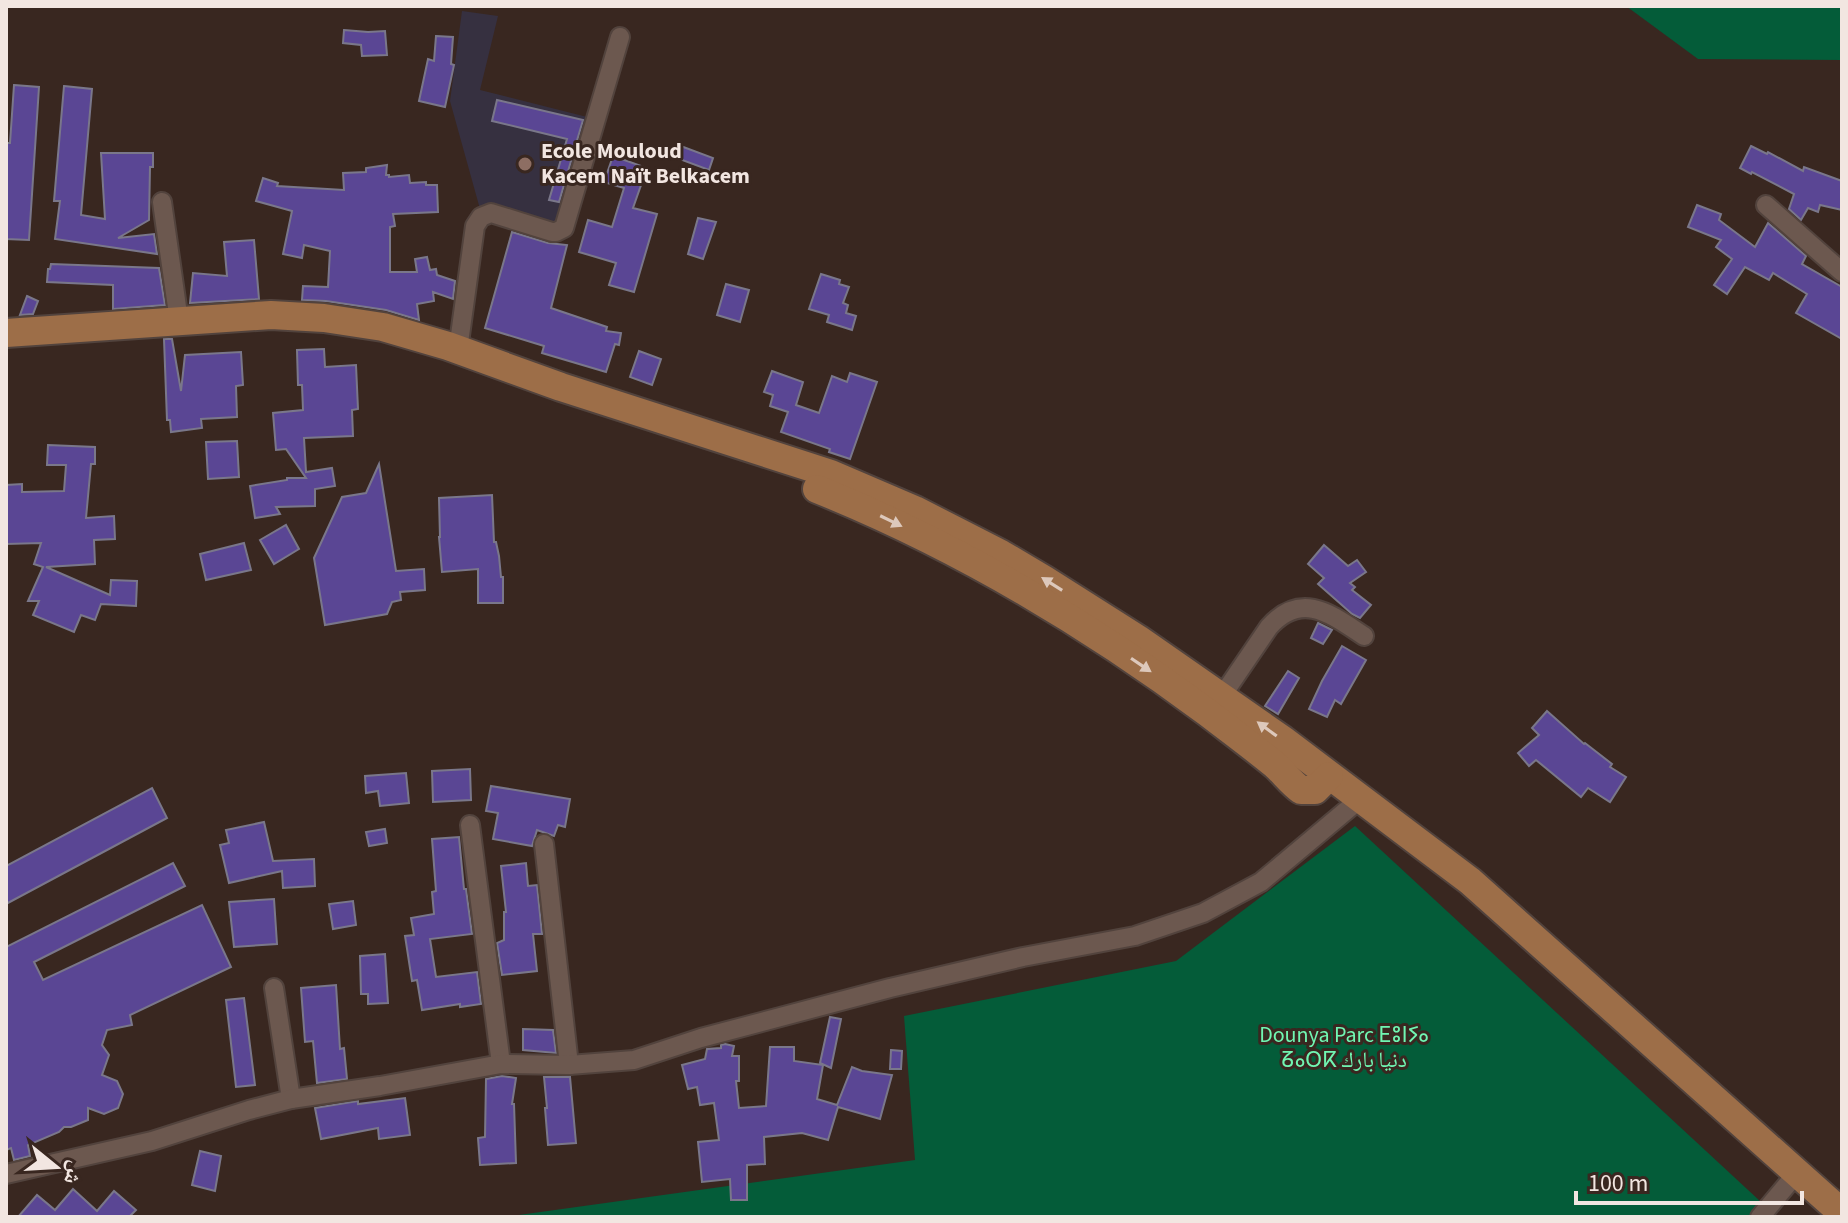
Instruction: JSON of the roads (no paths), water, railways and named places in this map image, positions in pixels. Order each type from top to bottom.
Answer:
[{"type":"main road","points":[[6,333],[271,315],[324,318],[383,327],[831,474],[901,503],[968,536],[1045,580],[1138,639],[1222,696],[1462,875],[1842,1213]]},
{"type":"main road","points":[[6,352],[196,333],[303,331],[349,337],[461,369],[613,422],[769,470],[875,513],[1013,585],[1108,643],[1243,739],[1301,790],[1315,790],[1329,776]]},
{"type":"street","points":[[458,350],[475,226],[481,217],[491,213],[552,232],[561,231],[567,225],[620,37]]},
{"type":"street","points":[[162,202],[179,321]]},
{"type":"street","points":[[1766,205],[1842,272]]},
{"type":"street","points":[[1222,696],[1269,627],[1290,611],[1307,608],[1324,611],[1364,636]]},
{"type":"street","points":[[6,1174],[152,1141],[291,1099],[501,1064],[569,1065],[634,1060],[701,1038],[890,988],[1023,957],[1135,936],[1203,913],[1261,882],[1360,799]]},
{"type":"street","points":[[470,825],[501,1064]]},
{"type":"street","points":[[544,844],[569,1065]]},
{"type":"street","points":[[274,988],[291,1099]]},
{"type":"street","points":[[1760,1217],[1797,1173]]},
{"type":"place","name":"Ecole Mouloud Kacem Naït Belkacem","points":[[525,164]]},
{"type":"park label","name":"Dounya Parc ⴹⵓⵏⵢⴰ ⵒⴰⵔⴽ دنيا بارك","points":[[1344,1048]]}]
